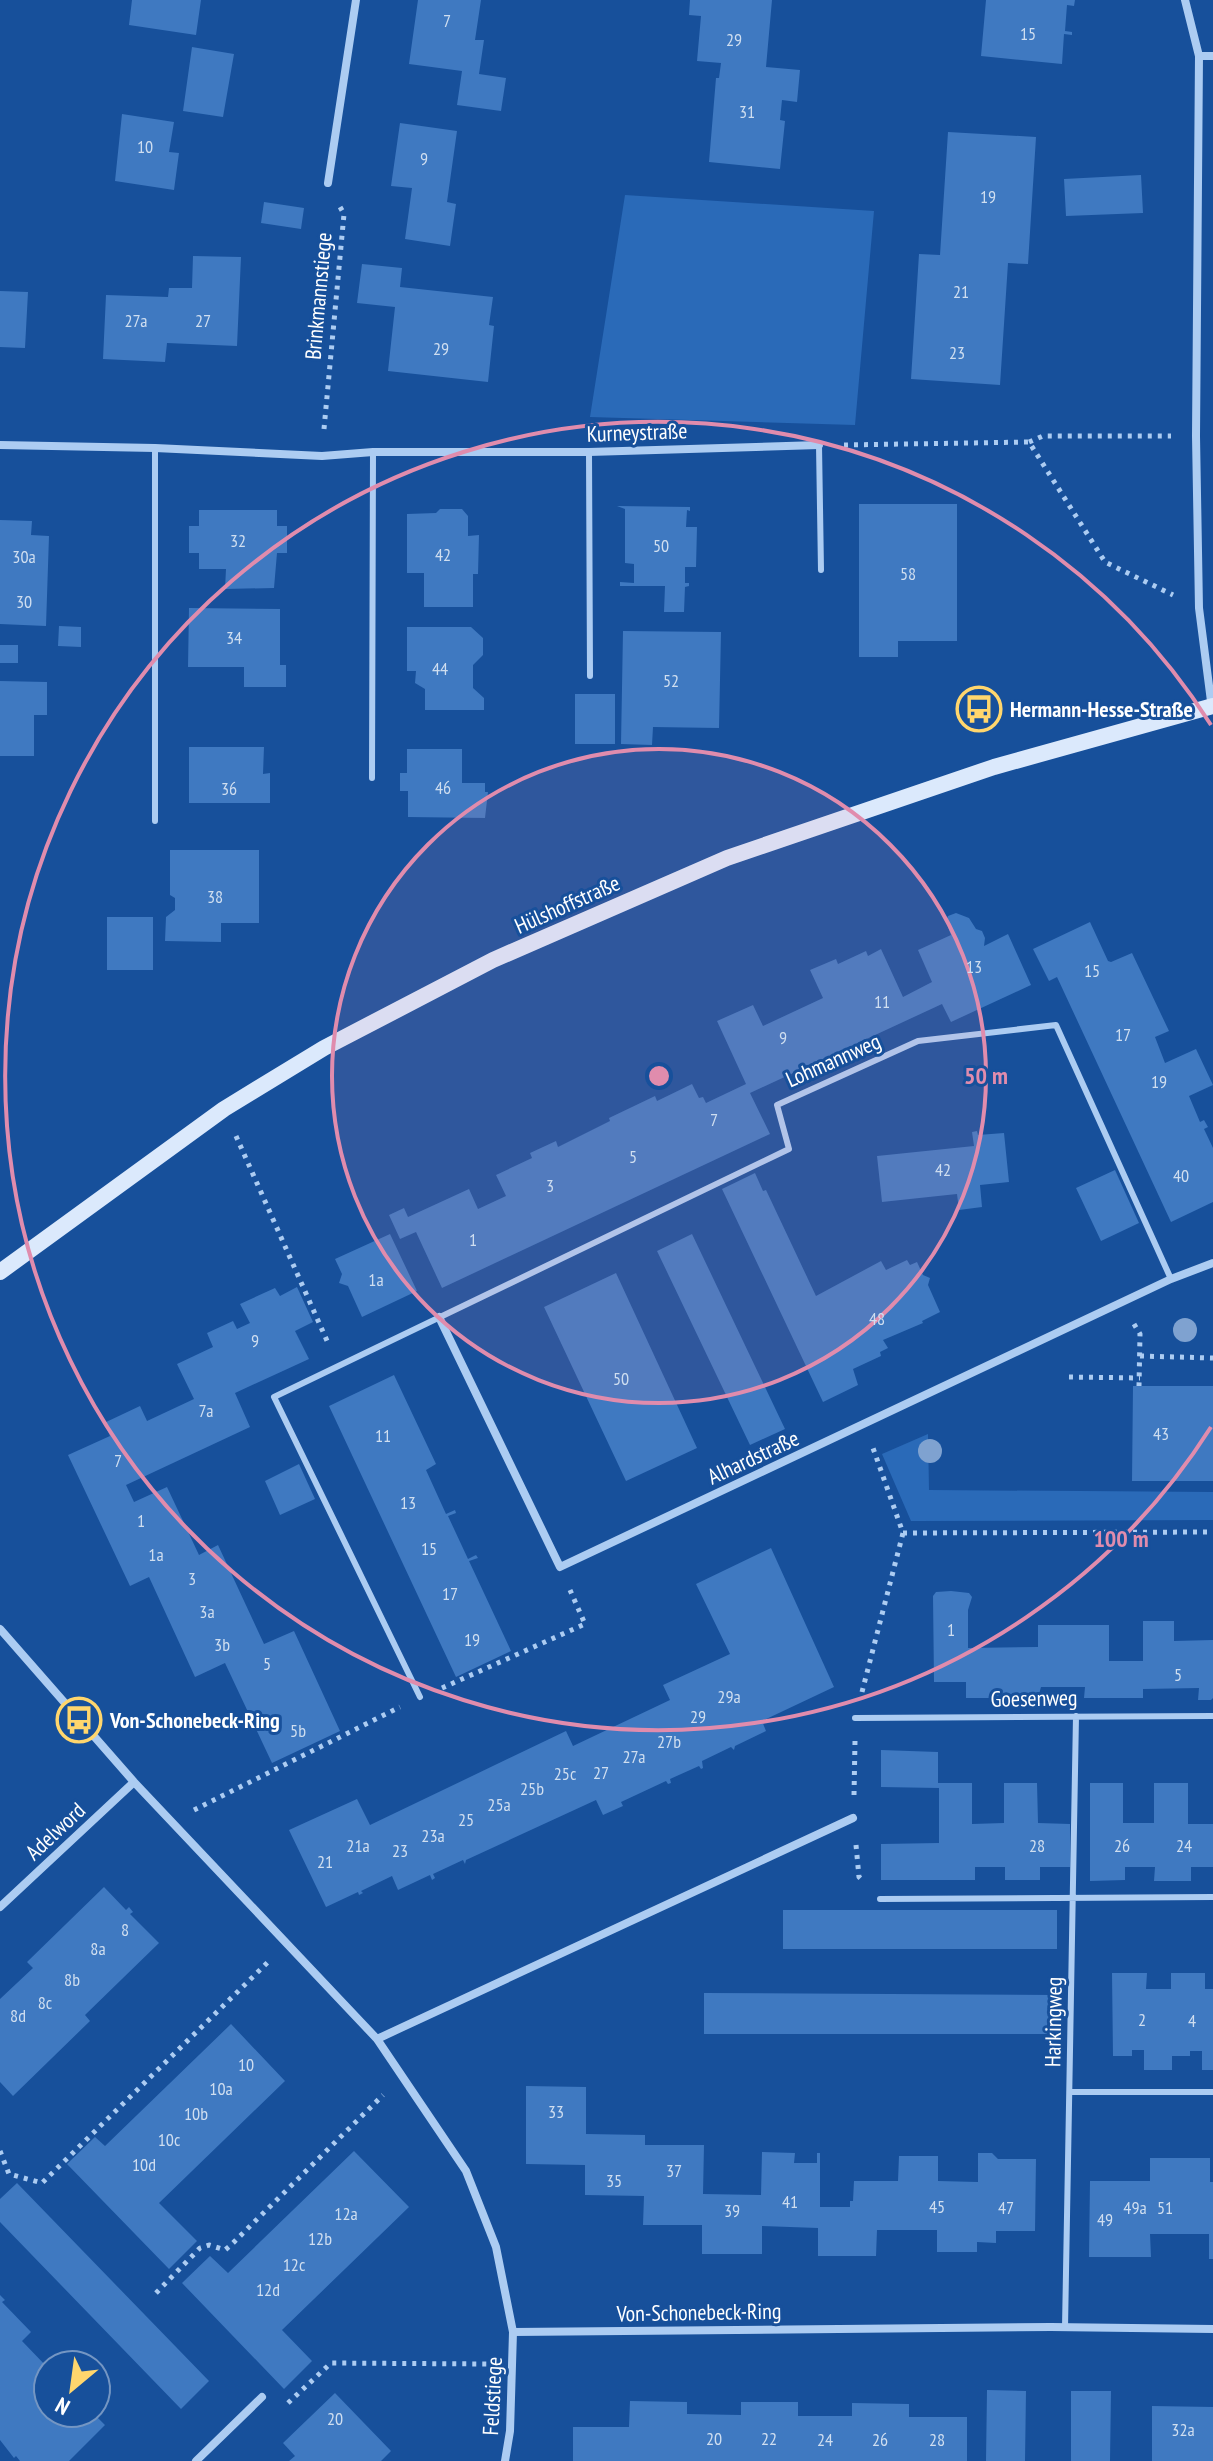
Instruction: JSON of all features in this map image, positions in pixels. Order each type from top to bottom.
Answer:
[{"type":"main road","name":"Hülshoffstraße","points":[[0,1272],[224,1109],[324,1048],[493,960],[727,858],[994,767],[1212,708]]},
{"type":"street","points":[[328,183],[356,0]]},
{"type":"street","points":[[1185,0],[1199,56],[1196,436],[1199,608],[1212,708]]},
{"type":"street","points":[[1199,56],[1213,56]]},
{"type":"street","name":"Kurneystraße","points":[[0,445],[322,456],[373,452],[589,452],[819,445]]},
{"type":"street","name":"Alhardstraße","points":[[560,1567],[1171,1279],[1213,1263]]},
{"type":"street","points":[[439,1317],[560,1567]]},
{"type":"street","points":[[0,1629],[134,1782],[377,2039],[466,2171],[496,2247],[513,2332]]},
{"type":"street","name":"Adelword","points":[[0,1907],[134,1782]]},
{"type":"street","points":[[377,2039],[853,1818]]},
{"type":"street","name":"Von-Schonebeck-Ring","points":[[513,2332],[1213,2329]]},
{"type":"street","name":"Feldstiege","points":[[505,2461],[510,2431],[513,2332]]},
{"type":"street","points":[[196,2461],[262,2397]]},
{"type":"lane","points":[[819,445],[821,570]]},
{"type":"lane","points":[[155,448],[155,821]]},
{"type":"lane","points":[[372,778],[373,452]]},
{"type":"lane","points":[[589,452],[590,676]]},
{"type":"lane","name":"Lohmannweg","points":[[439,1317],[789,1149],[777,1105],[918,1041],[1056,1025],[1171,1279]]},
{"type":"lane","points":[[420,1697],[274,1397],[439,1317]]},
{"type":"lane","name":"Harkingweg","points":[[1065,2328],[1076,1716]]},
{"type":"lane","name":"Goesenweg","points":[[855,1718],[1213,1716]]},
{"type":"lane","points":[[880,1899],[1213,1897]]},
{"type":"lane","points":[[1071,2092],[1213,2092]]},
{"type":"path","name":"Brinkmannstiege","points":[[322,456],[344,214],[328,183]]},
{"type":"path","points":[[819,445],[1029,442],[1043,436],[1196,436]]},
{"type":"path","points":[[1029,442],[1105,562],[1199,608]]},
{"type":"path","points":[[224,1109],[338,1366]]},
{"type":"path","points":[[1069,1377],[1139,1382],[1140,1334],[1123,1302]]},
{"type":"path","points":[[1140,1356],[1213,1358]]},
{"type":"path","points":[[865,1425],[903,1533],[855,1718],[853,1818],[859,1877],[880,1899]]},
{"type":"path","points":[[903,1533],[1213,1532]]},
{"type":"path","points":[[172,1821],[420,1697],[585,1624],[560,1567]]},
{"type":"path","points":[[0,2151],[9,2174],[42,2183],[287,1943]]},
{"type":"path","points":[[156,2293],[200,2248],[209,2245],[225,2250],[231,2245],[402,2076]]},
{"type":"path","points":[[262,2397],[288,2403],[331,2363],[512,2364]]},
{"type":"shaded area","points":[[625,195],[874,211],[855,425],[590,417]]},
{"type":"shaded area","points":[[928,1434],[929,1490],[1213,1492],[1213,1520],[911,1521],[882,1454]]},
{"type":"building","points":[[132,0],[201,0],[196,35],[129,25]]},
{"type":"building","points":[[418,0],[481,0],[475,40],[484,40],[479,74],[506,78],[501,111],[457,105],[462,71],[409,64]]},
{"type":"building","points":[[690,0],[772,0],[766,67],[800,70],[797,102],[782,100],[780,120],[785,121],[780,169],[709,162],[716,78],[719,78],[721,63],[697,61],[701,16],[689,15]]},
{"type":"building","points":[[986,0],[1075,0],[1074,6],[1067,5],[1065,31],[1072,32],[1072,35],[1064,34],[1062,64],[981,56]]},
{"type":"building","points":[[192,47],[234,54],[223,117],[183,111]]},
{"type":"building","points":[[122,114],[174,122],[169,152],[179,153],[174,190],[115,181]]},
{"type":"building","points":[[400,123],[457,131],[447,202],[456,204],[450,246],[405,239],[412,188],[391,186]]},
{"type":"building","points":[[948,132],[1036,137],[1028,264],[1008,263],[1000,385],[911,379],[919,254],[940,255]]},
{"type":"building","points":[[1141,175],[1143,213],[1066,216],[1064,179]]},
{"type":"building","points":[[264,202],[304,208],[301,229],[261,223]]},
{"type":"building","points":[[193,256],[241,257],[237,346],[167,343],[165,362],[103,359],[106,295],[168,297],[169,288],[192,288]]},
{"type":"building","points":[[362,264],[402,268],[400,287],[493,297],[489,325],[494,326],[488,382],[388,371],[395,307],[357,303]]},
{"type":"building","points":[[0,291],[28,292],[25,348],[0,347]]},
{"type":"building","points":[[859,504],[957,504],[957,641],[898,641],[898,657],[859,657]]},
{"type":"building","points":[[617,506],[690,507],[686,527],[697,527],[696,567],[685,567],[685,583],[689,586],[685,587],[684,612],[664,612],[665,586],[620,586],[620,582],[634,583],[634,564],[625,563],[625,509]]},
{"type":"building","points":[[440,509],[462,509],[468,516],[468,536],[479,535],[478,574],[473,574],[473,607],[424,607],[424,573],[407,573],[407,514],[436,513]]},
{"type":"building","points":[[199,510],[277,510],[277,526],[287,526],[287,553],[277,553],[274,588],[225,589],[226,569],[199,569],[199,553],[189,553],[189,526],[199,526]]},
{"type":"building","points":[[0,520],[32,521],[31,535],[49,536],[46,626],[0,624]]},
{"type":"building","points":[[189,608],[280,609],[280,665],[286,665],[286,687],[244,687],[244,667],[188,667]]},
{"type":"building","points":[[59,626],[81,627],[81,647],[58,646]]},
{"type":"building","points":[[407,627],[471,627],[483,638],[483,655],[473,665],[473,688],[484,698],[484,710],[425,710],[425,689],[415,683],[416,671],[407,671]]},
{"type":"building","points":[[623,631],[721,632],[719,728],[653,727],[652,745],[621,744]]},
{"type":"building","points":[[0,645],[18,645],[18,663],[0,663]]},
{"type":"building","points":[[0,681],[47,682],[47,715],[34,715],[34,756],[0,756]]},
{"type":"building","points":[[575,694],[615,694],[615,744],[575,744]]},
{"type":"building","points":[[189,747],[264,747],[263,774],[270,773],[270,803],[189,803]]},
{"type":"building","points":[[407,749],[462,749],[462,783],[485,783],[485,792],[488,792],[485,818],[408,817],[408,791],[400,791],[400,773],[407,773]]},
{"type":"building","points":[[170,850],[259,850],[259,923],[221,923],[221,942],[165,941],[166,917],[175,910],[175,898],[170,895]]},
{"type":"building","points":[[956,913],[969,918],[976,929],[982,931],[984,946],[1008,934],[1031,985],[951,1022],[942,1004],[750,1093],[770,1134],[442,1288],[416,1232],[400,1239],[389,1215],[404,1208],[408,1217],[469,1189],[478,1209],[506,1196],[496,1175],[532,1158],[530,1153],[556,1141],[558,1147],[655,1096],[657,1101],[692,1084],[699,1098],[703,1097],[706,1103],[746,1084],[717,1021],[753,1005],[763,1026],[823,998],[810,970],[836,959],[838,964],[866,951],[868,956],[881,949],[903,997],[932,982],[918,950],[951,935],[946,922],[948,916]]},
{"type":"building","points":[[107,917],[153,917],[153,970],[107,970]]},
{"type":"building","points":[[1090,922],[1108,961],[1132,953],[1169,1031],[1155,1037],[1165,1063],[1196,1049],[1213,1085],[1189,1096],[1200,1122],[1204,1120],[1208,1127],[1204,1129],[1213,1148],[1213,1202],[1171,1222],[1057,977],[1049,981],[1033,949]]},
{"type":"building","points":[[977,1131],[978,1135],[1004,1133],[1009,1182],[980,1185],[982,1207],[959,1210],[957,1194],[882,1202],[877,1156],[974,1146],[972,1132]]},
{"type":"building","points":[[1115,1170],[1139,1223],[1101,1241],[1076,1188]]},
{"type":"building","points":[[755,1173],[816,1296],[881,1261],[886,1270],[907,1260],[910,1265],[917,1262],[923,1275],[930,1278],[928,1285],[940,1312],[883,1340],[888,1348],[880,1352],[881,1356],[853,1369],[858,1385],[823,1402],[722,1189]]},
{"type":"building","points":[[390,1234],[417,1291],[362,1317],[348,1286],[339,1283],[342,1274],[335,1259]]},
{"type":"building","points":[[692,1234],[785,1429],[750,1445],[657,1251]]},
{"type":"building","points":[[616,1273],[697,1448],[626,1481],[544,1307]]},
{"type":"building","points":[[297,1287],[313,1322],[295,1331],[309,1359],[235,1393],[250,1427],[126,1485],[134,1502],[167,1487],[199,1555],[218,1545],[264,1644],[294,1631],[340,1731],[272,1763],[225,1663],[195,1677],[149,1577],[130,1586],[68,1455],[110,1436],[104,1423],[140,1406],[147,1421],[194,1399],[177,1364],[213,1347],[207,1333],[233,1321],[237,1329],[250,1323],[240,1304],[275,1288],[280,1296]]},
{"type":"building","points":[[394,1375],[436,1464],[426,1470],[446,1514],[455,1510],[456,1513],[448,1516],[468,1559],[476,1555],[478,1558],[469,1561],[511,1651],[456,1677],[329,1406]]},
{"type":"building","points":[[1133,1386],[1213,1386],[1213,1481],[1132,1481]]},
{"type":"building","points":[[299,1464],[315,1499],[280,1515],[265,1481]]},
{"type":"building","points":[[771,1548],[834,1687],[762,1721],[766,1731],[735,1746],[734,1750],[731,1747],[702,1761],[703,1768],[699,1766],[670,1779],[671,1783],[666,1781],[621,1802],[623,1806],[603,1815],[596,1800],[466,1860],[465,1864],[463,1860],[433,1874],[435,1878],[432,1880],[430,1875],[398,1890],[392,1876],[361,1891],[363,1893],[359,1895],[358,1892],[326,1907],[289,1830],[357,1799],[370,1825],[566,1731],[573,1746],[670,1700],[663,1685],[730,1654],[696,1584]]},
{"type":"building","points":[[936,1592],[969,1593],[972,1597],[968,1610],[968,1648],[1038,1647],[1038,1625],[1109,1625],[1109,1661],[1143,1661],[1143,1621],[1174,1621],[1174,1641],[1213,1640],[1213,1698],[1198,1700],[1199,1688],[1143,1689],[1143,1698],[1084,1698],[1085,1687],[1041,1687],[1038,1698],[966,1698],[966,1682],[934,1682],[933,1596]]},
{"type":"building","points":[[881,1750],[938,1752],[938,1783],[972,1783],[972,1824],[1004,1823],[1004,1783],[1037,1783],[1038,1823],[1070,1824],[1070,1867],[1040,1867],[1040,1880],[1005,1880],[1005,1867],[975,1867],[975,1880],[881,1880],[881,1844],[939,1843],[939,1788],[881,1787]]},
{"type":"building","points":[[1090,1783],[1123,1783],[1123,1823],[1154,1823],[1154,1783],[1188,1783],[1188,1824],[1213,1824],[1213,1867],[1191,1867],[1191,1881],[1154,1881],[1155,1867],[1125,1867],[1125,1880],[1090,1881]]},
{"type":"building","points":[[104,1887],[126,1910],[129,1907],[133,1912],[130,1914],[159,1943],[85,2015],[90,2021],[13,2096],[0,2082],[0,1999],[33,1968],[27,1962]]},
{"type":"building","points":[[783,1910],[1057,1910],[1057,1949],[783,1949]]},
{"type":"building","points":[[1112,1973],[1147,1973],[1146,1989],[1171,1989],[1171,1973],[1205,1973],[1205,1989],[1213,1989],[1213,2070],[1202,2070],[1202,2051],[1190,2051],[1190,2056],[1172,2056],[1172,2070],[1144,2070],[1144,2050],[1132,2050],[1132,2056],[1113,2056]]},
{"type":"building","points":[[704,1993],[1057,1995],[1057,2034],[704,2034]]},
{"type":"building","points":[[231,2024],[285,2081],[159,2203],[197,2241],[169,2269],[67,2164],[95,2137],[105,2146]]},
{"type":"building","points":[[526,2086],[586,2087],[586,2134],[645,2135],[645,2145],[704,2145],[703,2194],[761,2195],[762,2152],[795,2153],[794,2163],[817,2163],[817,2153],[820,2153],[820,2207],[850,2207],[854,2181],[898,2181],[899,2156],[938,2156],[938,2181],[978,2182],[978,2153],[992,2153],[998,2159],[1036,2159],[1035,2231],[996,2231],[996,2243],[977,2242],[977,2252],[937,2252],[937,2230],[877,2230],[876,2256],[818,2256],[818,2228],[762,2226],[762,2254],[702,2254],[702,2225],[643,2225],[644,2196],[585,2195],[585,2165],[526,2164]]},
{"type":"building","points":[[354,2151],[409,2207],[282,2330],[312,2361],[284,2389],[182,2283],[210,2256],[228,2273]]},
{"type":"building","points":[[1150,2158],[1210,2158],[1213,2259],[1209,2259],[1209,2234],[1150,2234],[1151,2257],[1089,2257],[1090,2181],[1150,2181]]},
{"type":"building","points":[[17,2183],[209,2381],[181,2409],[0,2222],[0,2199]]},
{"type":"building","points":[[0,2295],[5,2300],[2,2302],[31,2332],[22,2341],[32,2351],[32,2429],[101,2429],[69,2461],[20,2461],[0,2440]]},
{"type":"building","points":[[987,2390],[1026,2391],[1025,2461],[986,2461]]},
{"type":"building","points":[[1071,2391],[1111,2391],[1110,2461],[1071,2461]]},
{"type":"building","points":[[335,2393],[391,2451],[381,2461],[289,2461],[295,2456],[283,2443]]},
{"type":"building","points":[[630,2401],[687,2402],[687,2414],[741,2415],[741,2402],[798,2402],[798,2416],[852,2416],[852,2403],[909,2404],[909,2417],[967,2417],[967,2461],[573,2461],[573,2427],[629,2427]]},
{"type":"building","points":[[1152,2406],[1213,2407],[1213,2461],[1152,2461]]},
{"type":"place","name":"Hermann-Hesse-Straße","points":[[979,709]]},
{"type":"place","name":"Von-Schonebeck-Ring","points":[[79,1720]]}]
